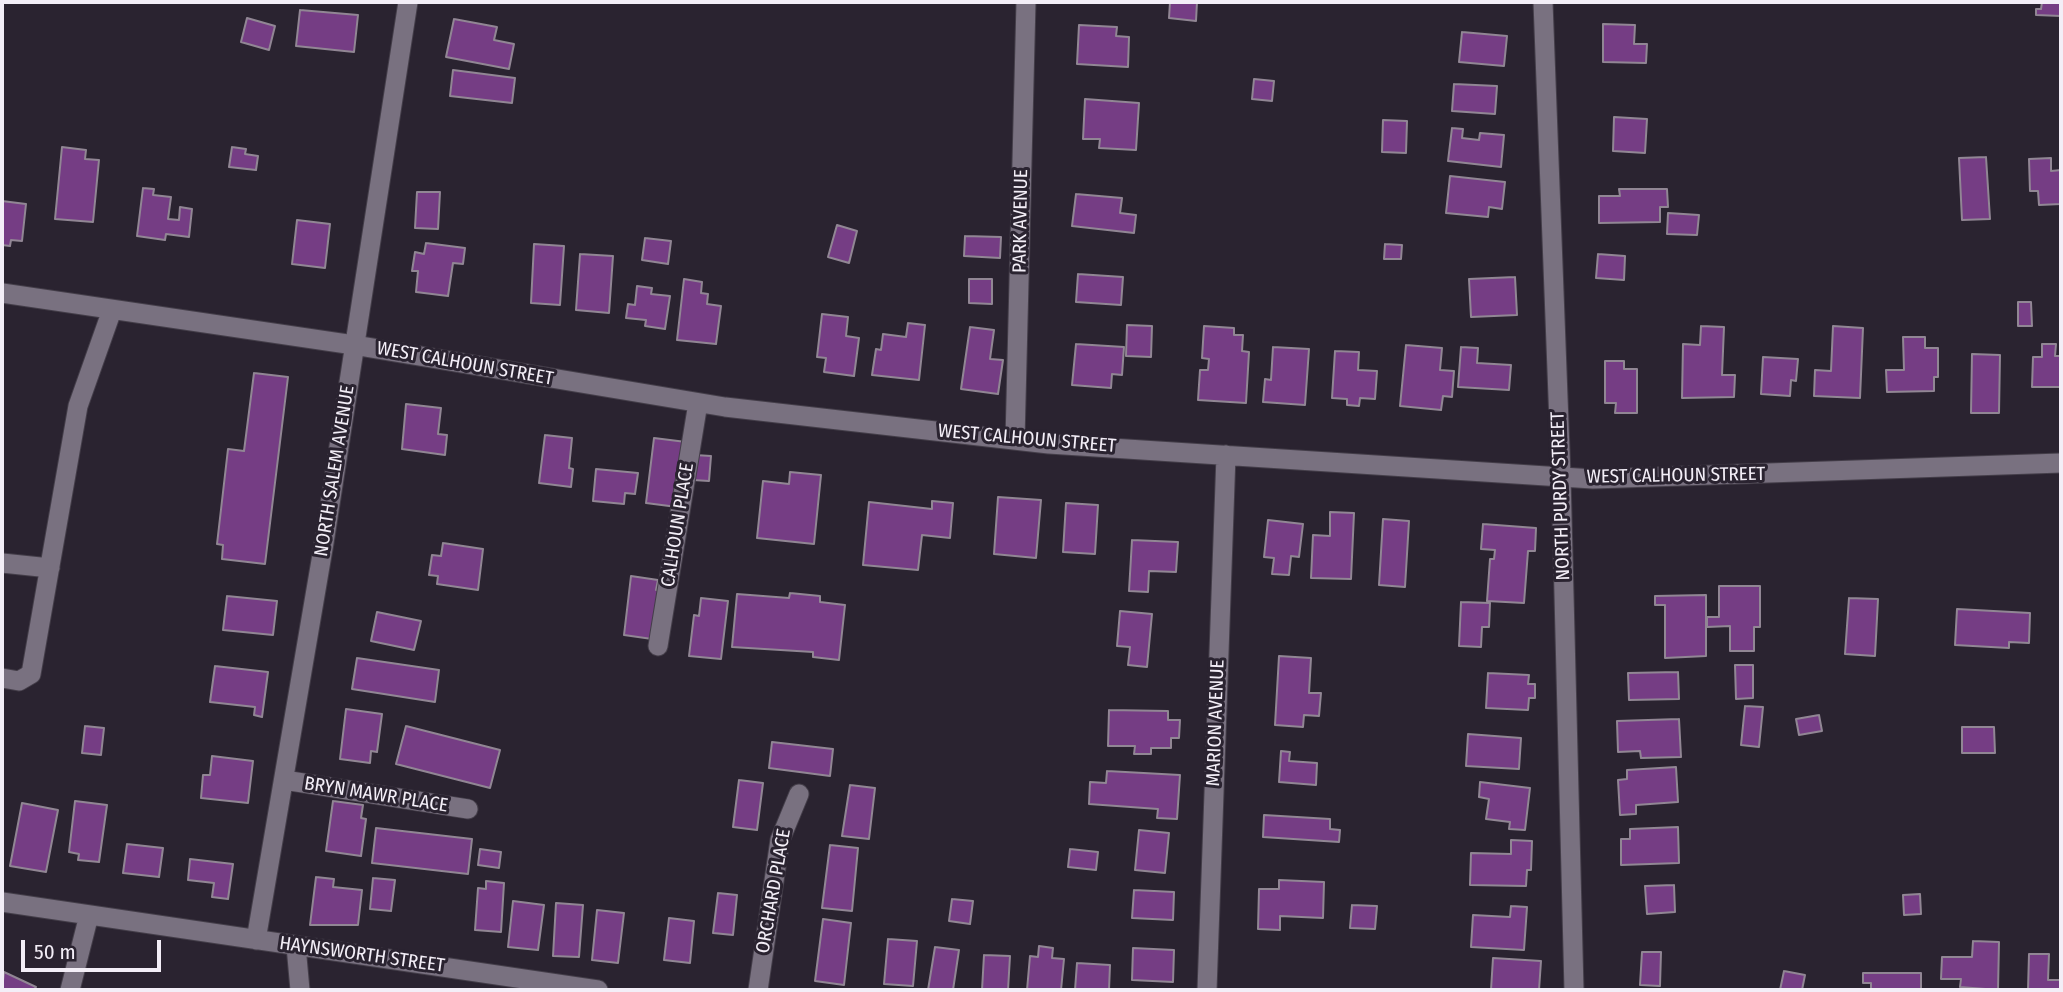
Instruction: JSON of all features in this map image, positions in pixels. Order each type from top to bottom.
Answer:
[{"type":"street","name":"NORTH SALEM AVENUE","points":[[256,940],[324,543],[408,2]]},
{"type":"street","name":"PARK AVENUE","points":[[1015,440],[1026,2]]},
{"type":"street","name":"NORTH PURDY STREET","points":[[1543,2],[1561,476],[1574,990]]},
{"type":"street","name":"WEST CALHOUN STREET","points":[[2,293],[354,345],[698,403],[1015,440],[1593,479],[2061,463]]},
{"type":"street","points":[[2,678],[19,681],[31,674],[78,406],[112,310]]},
{"type":"street","name":"CALHOUN PLACE","points":[[658,646],[698,403]]},
{"type":"street","name":"MARION AVENUE","points":[[1207,990],[1226,455]]},
{"type":"street","points":[[2,563],[50,568]]},
{"type":"street","name":"BRYN MAWR PLACE","points":[[284,780],[468,809]]},
{"type":"street","name":"ORCHARD PLACE","points":[[758,990],[780,840],[799,794]]},
{"type":"street","name":"HAYNSWORTH STREET","points":[[2,902],[598,990]]},
{"type":"street","points":[[70,990],[89,915]]},
{"type":"street","points":[[296,946],[300,990]]},
{"type":"building","points":[[1170,2],[1197,2],[1196,21],[1169,18]]},
{"type":"building","points":[[2042,2],[2061,2],[2061,16],[2036,15],[2036,9],[2041,9]]},
{"type":"building","points":[[300,10],[358,15],[354,52],[296,46]]},
{"type":"building","points":[[247,18],[275,26],[269,50],[241,42]]},
{"type":"building","points":[[454,19],[497,27],[494,40],[514,44],[509,69],[446,57]]},
{"type":"building","points":[[1603,24],[1635,25],[1634,44],[1647,44],[1646,63],[1603,62]]},
{"type":"building","points":[[1079,25],[1117,27],[1116,36],[1129,37],[1128,67],[1077,64]]},
{"type":"building","points":[[1462,32],[1507,36],[1504,66],[1459,62]]},
{"type":"building","points":[[453,70],[515,78],[512,103],[450,96]]},
{"type":"building","points":[[1254,79],[1274,81],[1272,101],[1252,99]]},
{"type":"building","points":[[1454,84],[1497,86],[1495,114],[1452,111]]},
{"type":"building","points":[[1085,99],[1139,103],[1136,150],[1099,148],[1100,139],[1083,139]]},
{"type":"building","points":[[1614,117],[1647,119],[1645,153],[1613,151]]},
{"type":"building","points":[[1383,120],[1407,121],[1406,153],[1382,152]]},
{"type":"building","points":[[1452,128],[1463,129],[1462,138],[1479,140],[1480,133],[1504,135],[1501,167],[1448,161]]},
{"type":"building","points":[[62,147],[86,150],[85,159],[99,160],[93,222],[55,219]]},
{"type":"building","points":[[232,147],[246,149],[245,154],[258,156],[256,170],[229,167]]},
{"type":"building","points":[[1986,157],[1990,219],[1962,220],[1959,158]]},
{"type":"building","points":[[2051,158],[2051,171],[2061,170],[2061,204],[2039,205],[2038,191],[2030,191],[2029,159]]},
{"type":"building","points":[[1450,176],[1505,182],[1502,209],[1489,207],[1488,217],[1446,213]]},
{"type":"building","points":[[143,188],[154,189],[153,195],[171,197],[168,219],[179,220],[180,207],[192,209],[189,237],[166,234],[165,240],[137,236]]},
{"type":"building","points":[[1619,189],[1667,189],[1668,207],[1660,207],[1660,222],[1599,223],[1599,196],[1620,196]]},
{"type":"building","points":[[417,192],[440,192],[438,229],[415,228]]},
{"type":"building","points":[[1076,194],[1122,198],[1120,213],[1136,215],[1134,233],[1072,226]]},
{"type":"building","points":[[2,201],[26,204],[22,241],[11,240],[10,246],[2,245]]},
{"type":"building","points":[[1668,213],[1699,215],[1697,235],[1667,234]]},
{"type":"building","points":[[297,220],[330,224],[325,268],[292,264]]},
{"type":"building","points":[[837,225],[857,231],[849,263],[828,257]]},
{"type":"building","points":[[965,236],[1001,237],[1000,258],[964,256]]},
{"type":"building","points":[[645,238],[671,241],[668,264],[642,260]]},
{"type":"building","points":[[426,243],[465,248],[463,264],[453,263],[448,296],[416,292],[418,271],[412,271],[415,252],[424,254]]},
{"type":"building","points":[[534,244],[564,246],[560,305],[531,303]]},
{"type":"building","points":[[1385,244],[1402,245],[1401,259],[1384,259]]},
{"type":"building","points":[[580,254],[613,256],[609,313],[576,310]]},
{"type":"building","points":[[1598,254],[1625,256],[1624,280],[1596,278]]},
{"type":"building","points":[[1078,274],[1123,277],[1121,305],[1076,302]]},
{"type":"building","points":[[1515,277],[1517,315],[1471,317],[1469,279]]},
{"type":"building","points":[[684,279],[702,282],[701,293],[708,294],[707,304],[721,306],[716,344],[677,340]]},
{"type":"building","points":[[969,279],[992,279],[992,304],[969,303]]},
{"type":"building","points":[[637,286],[652,288],[651,294],[670,296],[665,329],[645,326],[646,320],[626,318],[628,304],[635,305]]},
{"type":"building","points":[[2018,302],[2031,302],[2032,326],[2018,326]]},
{"type":"building","points":[[822,314],[848,317],[846,336],[859,338],[854,376],[824,372],[826,358],[817,357]]},
{"type":"building","points":[[908,323],[925,325],[919,380],[872,375],[876,349],[881,350],[883,334],[906,337]]},
{"type":"building","points":[[1127,325],[1152,326],[1151,357],[1126,356]]},
{"type":"building","points":[[1204,326],[1234,328],[1234,335],[1243,335],[1242,351],[1249,352],[1246,403],[1198,400],[1200,370],[1208,370],[1209,359],[1202,358]]},
{"type":"building","points":[[1701,326],[1724,327],[1722,375],[1735,375],[1734,397],[1682,398],[1683,344],[1700,345]]},
{"type":"building","points":[[1833,326],[1863,328],[1860,398],[1814,396],[1815,370],[1831,371]]},
{"type":"building","points":[[970,327],[994,330],[990,359],[1003,360],[998,394],[961,389]]},
{"type":"building","points":[[1903,337],[1925,337],[1925,348],[1938,348],[1938,377],[1934,377],[1934,391],[1887,392],[1886,370],[1904,370]]},
{"type":"building","points":[[1076,344],[1124,347],[1122,375],[1112,374],[1111,388],[1072,385]]},
{"type":"building","points":[[2042,344],[2056,344],[2055,356],[2061,356],[2061,387],[2032,387],[2033,357],[2042,357]]},
{"type":"building","points":[[1406,345],[1442,348],[1440,370],[1454,371],[1452,397],[1443,396],[1441,410],[1400,406]]},
{"type":"building","points":[[1273,347],[1309,349],[1305,405],[1263,402],[1265,379],[1271,380]]},
{"type":"building","points":[[1461,347],[1478,348],[1477,363],[1511,365],[1509,390],[1458,387]]},
{"type":"building","points":[[1335,351],[1359,352],[1358,370],[1377,371],[1375,399],[1360,398],[1359,406],[1347,405],[1347,399],[1332,398]]},
{"type":"building","points":[[1972,354],[2000,355],[1999,413],[1971,413]]},
{"type":"building","points":[[1763,357],[1798,359],[1796,381],[1791,380],[1790,396],[1761,394]]},
{"type":"building","points":[[1605,361],[1624,361],[1624,369],[1637,369],[1637,413],[1615,413],[1616,403],[1605,403]]},
{"type":"building","points":[[254,373],[288,377],[265,564],[222,559],[223,545],[217,544],[228,449],[244,451]]},
{"type":"building","points":[[406,404],[441,408],[438,434],[447,435],[445,455],[402,449]]},
{"type":"building","points":[[545,435],[572,438],[569,468],[573,469],[571,487],[539,483]]},
{"type":"building","points":[[654,438],[686,442],[677,507],[646,503]]},
{"type":"building","points":[[695,455],[711,456],[709,481],[693,480]]},
{"type":"building","points":[[596,469],[638,473],[635,494],[625,493],[624,504],[593,501]]},
{"type":"building","points":[[790,472],[821,475],[814,544],[757,538],[763,481],[789,484]]},
{"type":"building","points":[[998,497],[1041,500],[1036,558],[994,554]]},
{"type":"building","points":[[932,501],[953,503],[950,538],[922,535],[918,570],[863,565],[869,502],[932,509]]},
{"type":"building","points":[[1066,503],[1098,505],[1095,554],[1063,552]]},
{"type":"building","points":[[1330,512],[1354,513],[1351,579],[1311,578],[1313,535],[1330,536]]},
{"type":"building","points":[[1383,519],[1409,521],[1405,587],[1379,585]]},
{"type":"building","points":[[1268,520],[1303,524],[1299,557],[1291,556],[1289,575],[1272,574],[1274,558],[1264,557]]},
{"type":"building","points":[[1483,524],[1536,528],[1535,551],[1528,551],[1524,603],[1487,601],[1490,559],[1494,559],[1495,550],[1481,549]]},
{"type":"building","points":[[1132,540],[1178,542],[1176,572],[1149,571],[1148,592],[1129,591]]},
{"type":"building","points":[[443,543],[483,549],[478,590],[437,584],[438,576],[429,575],[432,555],[441,556]]},
{"type":"building","points":[[631,576],[658,580],[656,590],[665,591],[659,640],[624,635]]},
{"type":"building","points":[[1719,586],[1760,586],[1760,627],[1754,627],[1754,651],[1730,651],[1730,626],[1707,627],[1707,617],[1719,617]]},
{"type":"building","points":[[790,593],[820,596],[820,602],[845,605],[839,660],[813,657],[813,652],[732,647],[737,594],[789,598]]},
{"type":"building","points":[[1706,595],[1706,656],[1665,658],[1665,605],[1655,605],[1655,596]]},
{"type":"building","points":[[227,596],[277,601],[273,635],[223,630]]},
{"type":"building","points":[[701,598],[728,601],[721,659],[689,656],[694,615],[699,616]]},
{"type":"building","points":[[1849,598],[1878,599],[1875,656],[1845,654]]},
{"type":"building","points":[[1461,602],[1490,603],[1489,627],[1482,627],[1481,647],[1459,646]]},
{"type":"building","points":[[1957,609],[2030,613],[2029,643],[2009,642],[2009,648],[1955,645]]},
{"type":"building","points":[[1120,611],[1152,614],[1147,667],[1128,665],[1130,647],[1117,646]]},
{"type":"building","points":[[377,612],[421,621],[414,650],[371,641]]},
{"type":"building","points":[[1279,656],[1311,658],[1309,693],[1321,693],[1319,716],[1304,715],[1303,727],[1275,725]]},
{"type":"building","points":[[357,658],[439,670],[435,702],[352,689]]},
{"type":"building","points":[[1735,665],[1753,665],[1753,698],[1736,699]]},
{"type":"building","points":[[215,666],[268,672],[262,717],[254,715],[255,707],[210,702]]},
{"type":"building","points":[[1678,672],[1679,699],[1629,700],[1628,673]]},
{"type":"building","points":[[1488,673],[1529,675],[1528,684],[1535,684],[1535,698],[1529,698],[1528,710],[1486,708]]},
{"type":"building","points":[[1745,706],[1763,707],[1759,747],[1741,745]]},
{"type":"building","points":[[346,709],[382,714],[377,752],[371,751],[370,763],[340,759]]},
{"type":"building","points":[[1109,710],[1168,711],[1168,720],[1180,720],[1179,738],[1171,738],[1171,748],[1151,748],[1151,754],[1134,754],[1135,746],[1108,746]]},
{"type":"building","points":[[1819,715],[1822,731],[1799,735],[1796,719]]},
{"type":"building","points":[[1679,719],[1681,757],[1641,758],[1640,751],[1618,752],[1617,721]]},
{"type":"building","points":[[85,726],[104,728],[101,755],[82,753]]},
{"type":"building","points":[[406,726],[500,750],[490,788],[396,764]]},
{"type":"building","points":[[1962,727],[1994,727],[1995,753],[1962,753]]},
{"type":"building","points":[[1468,734],[1521,738],[1519,769],[1466,766]]},
{"type":"building","points":[[772,742],[833,749],[830,776],[769,768]]},
{"type":"building","points":[[1281,751],[1290,752],[1289,761],[1317,763],[1316,785],[1279,782]]},
{"type":"building","points":[[212,756],[253,761],[248,803],[201,798],[203,775],[210,775]]},
{"type":"building","points":[[1676,767],[1678,802],[1636,805],[1636,814],[1620,815],[1618,780],[1627,779],[1627,770]]},
{"type":"building","points":[[1107,771],[1180,775],[1177,819],[1157,818],[1158,809],[1089,804],[1090,782],[1106,783]]},
{"type":"building","points":[[739,780],[763,783],[757,830],[733,827]]},
{"type":"building","points":[[1480,782],[1530,788],[1525,830],[1509,829],[1510,822],[1486,819],[1489,799],[1479,797]]},
{"type":"building","points":[[850,785],[875,788],[869,839],[842,836]]},
{"type":"building","points":[[75,801],[107,805],[99,862],[78,860],[79,854],[69,852]]},
{"type":"building","points":[[333,801],[363,805],[361,818],[366,819],[361,856],[326,851]]},
{"type":"building","points":[[22,803],[58,810],[46,872],[10,866]]},
{"type":"building","points":[[1264,815],[1330,819],[1330,829],[1340,830],[1339,842],[1263,837]]},
{"type":"building","points":[[1678,827],[1679,863],[1621,865],[1621,839],[1630,839],[1630,829]]},
{"type":"building","points":[[376,828],[472,839],[468,874],[372,863]]},
{"type":"building","points":[[1139,830],[1169,833],[1165,873],[1135,870]]},
{"type":"building","points":[[1511,840],[1532,841],[1531,870],[1527,870],[1526,886],[1470,885],[1471,853],[1511,854]]},
{"type":"building","points":[[127,844],[163,848],[159,877],[123,873]]},
{"type":"building","points":[[830,845],[858,848],[852,911],[822,908]]},
{"type":"building","points":[[480,849],[501,852],[499,868],[478,865]]},
{"type":"building","points":[[1070,849],[1098,852],[1096,870],[1068,867]]},
{"type":"building","points":[[190,859],[233,864],[228,899],[212,897],[214,883],[188,880]]},
{"type":"building","points":[[316,877],[334,879],[333,887],[362,890],[358,925],[310,925]]},
{"type":"building","points":[[373,878],[395,880],[391,911],[370,909]]},
{"type":"building","points":[[1279,880],[1324,882],[1323,918],[1280,916],[1280,930],[1258,929],[1259,889],[1279,889]]},
{"type":"building","points":[[486,881],[504,883],[501,932],[475,930],[478,888],[486,889]]},
{"type":"building","points":[[1674,885],[1675,912],[1647,914],[1645,886]]},
{"type":"building","points":[[1134,890],[1174,892],[1173,920],[1132,918]]},
{"type":"building","points":[[718,893],[737,895],[733,935],[713,933]]},
{"type":"building","points":[[1920,894],[1921,914],[1904,915],[1903,895]]},
{"type":"building","points":[[952,899],[973,901],[970,924],[949,921]]},
{"type":"building","points":[[513,901],[544,905],[538,950],[508,947]]},
{"type":"building","points":[[556,903],[583,905],[579,957],[553,956]]},
{"type":"building","points":[[1352,905],[1377,906],[1375,929],[1350,928]]},
{"type":"building","points":[[1511,906],[1527,907],[1524,950],[1471,947],[1473,915],[1510,917]]},
{"type":"building","points":[[597,910],[624,913],[618,963],[592,960]]},
{"type":"building","points":[[669,918],[694,921],[690,963],[664,960]]},
{"type":"building","points":[[823,919],[851,923],[844,985],[815,981]]},
{"type":"building","points":[[888,939],[917,941],[913,986],[884,984]]},
{"type":"building","points":[[1973,941],[1999,942],[1998,990],[1960,987],[1961,979],[1941,979],[1942,957],[1972,957]]},
{"type":"building","points":[[1039,946],[1053,948],[1052,958],[1064,959],[1061,990],[1027,990],[1030,956],[1038,957]]},
{"type":"building","points":[[935,947],[959,950],[953,990],[928,990]]},
{"type":"building","points":[[1133,948],[1174,950],[1173,982],[1132,980]]},
{"type":"building","points":[[1642,952],[1661,952],[1660,986],[1640,985]]},
{"type":"building","points":[[2029,954],[2049,954],[2048,980],[2061,980],[2061,990],[2028,990]]},
{"type":"building","points":[[984,955],[1010,956],[1008,990],[982,990]]},
{"type":"building","points":[[1493,958],[1541,961],[1539,990],[1491,990]]},
{"type":"building","points":[[1077,963],[1110,965],[1109,990],[1075,990]]},
{"type":"building","points":[[1784,971],[1805,975],[1802,990],[1780,990]]},
{"type":"building","points":[[4,972],[36,987],[34,990],[2,990]]},
{"type":"building","points":[[1863,973],[1921,973],[1921,990],[1871,990],[1871,983],[1863,983]]}]
